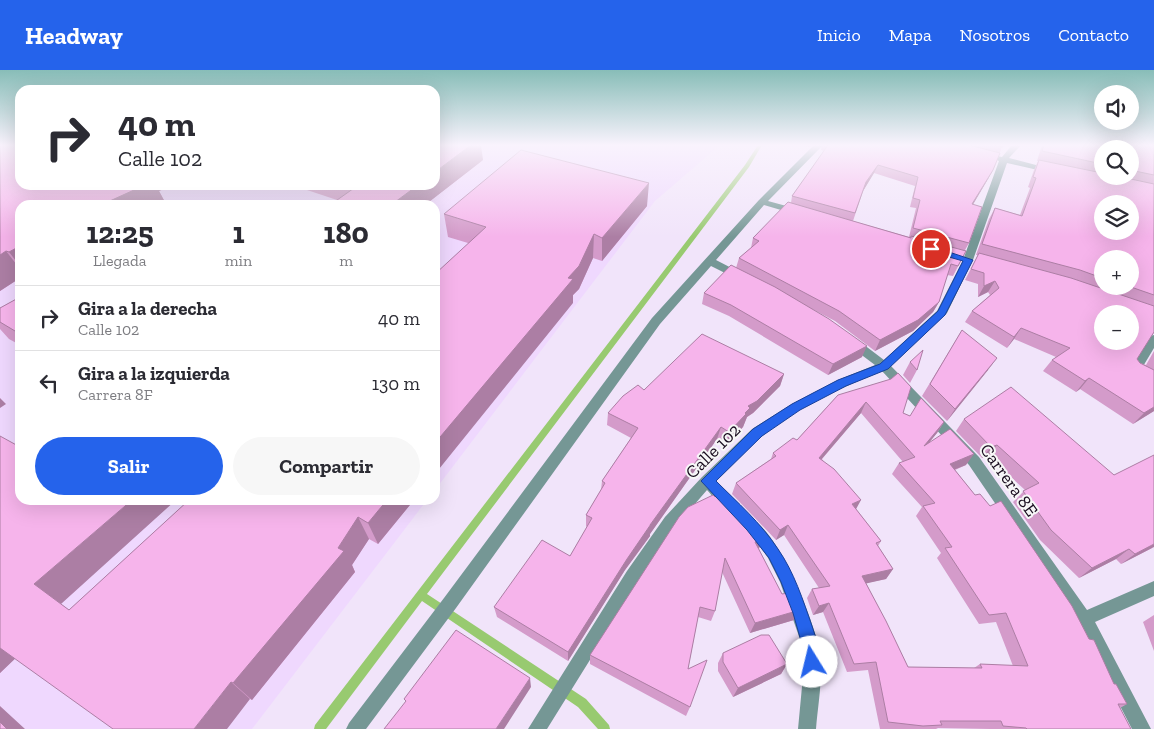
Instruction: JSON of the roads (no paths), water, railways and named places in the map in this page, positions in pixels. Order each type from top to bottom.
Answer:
[{"type":"street","points":[[355,729],[445,610],[656,321],[762,202],[789,176]]},
{"type":"street","name":"Calle 102","points":[[537,729],[633,576],[670,522],[708,481],[757,433],[789,412],[842,383],[884,366],[942,313],[968,259],[998,176]]},
{"type":"street","points":[[762,202],[809,215]]},
{"type":"street","points":[[710,261],[752,282]]},
{"type":"street","name":"Carrera 8E","points":[[838,332],[884,366],[974,461],[1084,619],[1142,729]]},
{"type":"street","points":[[1154,339],[1135,369],[1154,380]]},
{"type":"street","points":[[708,481],[774,553],[787,580],[811,648],[812,686],[808,729]]},
{"type":"street","points":[[1084,619],[1154,588]]},
{"type":"waterway","points":[[319,729],[740,176]]},
{"type":"waterway","points":[[422,596],[582,703],[605,729]]}]
